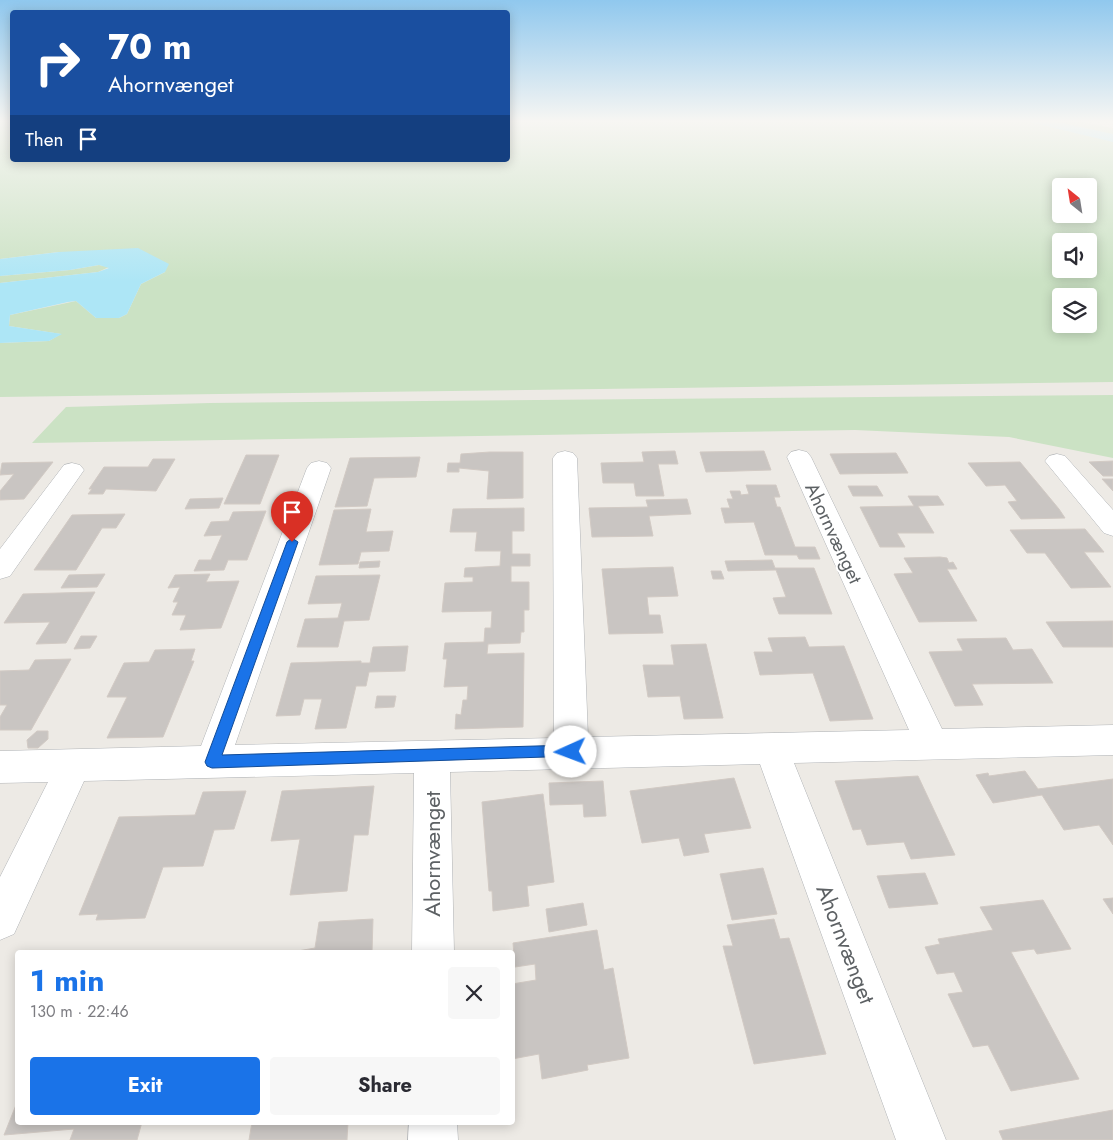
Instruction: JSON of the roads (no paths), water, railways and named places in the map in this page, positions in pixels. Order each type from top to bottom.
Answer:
[{"type":"street","name":"Ahornvænget","points":[[799,457],[932,744]]},
{"type":"street","points":[[566,458],[571,752]]},
{"type":"street","points":[[1057,461],[1113,527]]},
{"type":"street","points":[[212,762],[319,468]]},
{"type":"street","points":[[0,569],[72,470]]},
{"type":"street","points":[[0,767],[1113,740]]},
{"type":"street","name":"Ahornvænget","points":[[771,748],[922,1140]]},
{"type":"street","name":"Ahornvænget","points":[[432,756],[433,950]]},
{"type":"street","points":[[0,920],[74,765]]},
{"type":"street","points":[[433,1125],[433,1140]]},
{"type":"water","points":[[138,248],[169,264],[165,272],[141,284],[127,314],[119,318],[96,318],[76,301],[10,315],[9,326],[62,334],[49,341],[0,343],[0,283],[98,272],[109,268],[99,265],[70,270],[0,276],[0,259],[59,252]]}]
